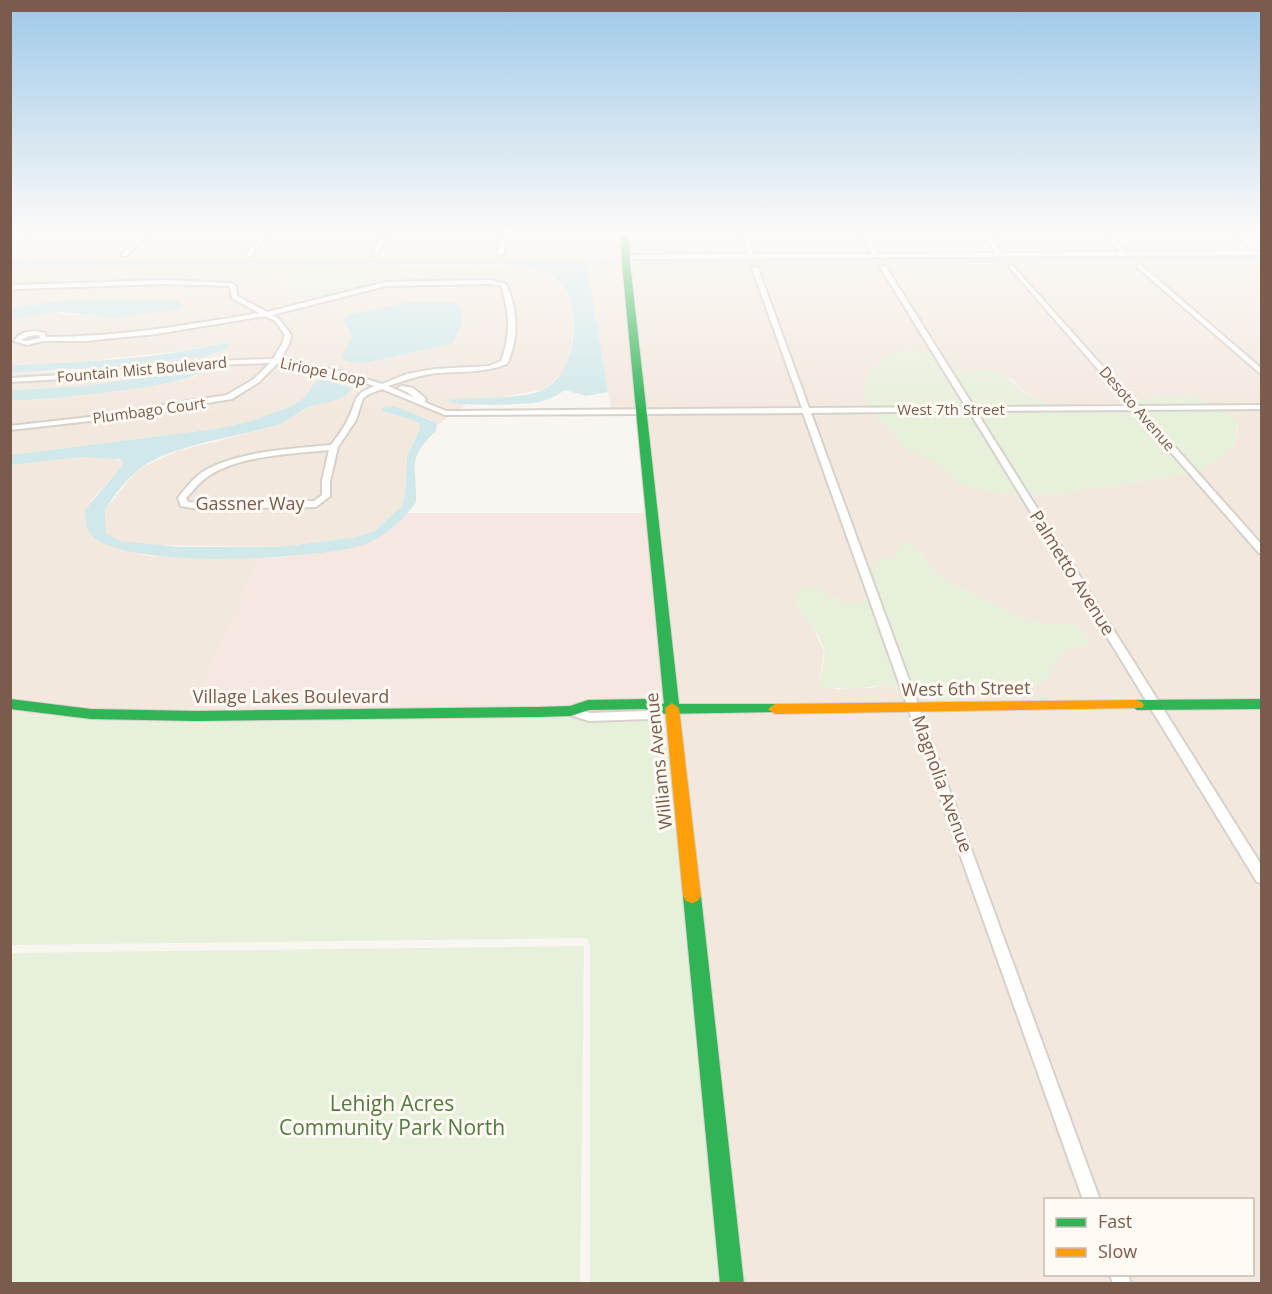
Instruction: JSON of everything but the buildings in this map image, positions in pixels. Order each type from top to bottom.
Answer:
[{"type":"street","points":[[234,294],[234,297],[266,314]]},
{"type":"street","name":"Liriope Loop","points":[[266,314],[344,294]]},
{"type":"street","name":"Liriope Loop","points":[[380,387],[435,370],[489,368],[504,362],[514,325],[514,312],[507,294]]},
{"type":"street","name":"Williams Avenue","points":[[629,294],[732,1284]]},
{"type":"street","name":"Magnolia Avenue","points":[[765,294],[1091,1198]]},
{"type":"street","name":"Palmetto Avenue","points":[[900,294],[1262,878]]},
{"type":"street","name":"Desoto Avenue","points":[[1036,294],[1262,551]]},
{"type":"street","points":[[1171,294],[1262,374]]},
{"type":"street","points":[[43,339],[85,339],[134,335],[266,314]]},
{"type":"street","name":"Plumbago Court","points":[[10,428],[216,401],[248,388],[287,344],[288,336],[277,320],[266,314]]},
{"type":"street","name":"Liriope Loop","points":[[273,361],[327,370],[363,379],[380,387],[408,393]]},
{"type":"street","name":"Liriope Loop","points":[[273,361],[321,364],[390,383],[431,408],[445,413],[641,412]]},
{"type":"street","name":"Fountain Mist Boulevard","points":[[10,380],[96,375],[192,363],[273,361]]},
{"type":"street","name":"Gassner Way","points":[[334,447],[260,456],[223,467],[205,474],[182,498],[184,504],[198,506],[316,504],[326,496],[326,481],[334,447],[352,420],[360,397],[380,387]]},
{"type":"street","name":"West 7th Street","points":[[641,412],[1262,407]]},
{"type":"street","name":"Village Lakes Boulevard","points":[[10,704],[91,714],[197,716],[571,711],[588,705],[648,704],[656,709],[672,709]]},
{"type":"street","name":"West 6th Street","points":[[672,709],[1262,704]]},
{"type":"shaded area","points":[[11,294],[567,294],[573,312],[572,342],[565,370],[545,389],[461,405],[466,405],[437,425],[432,420],[389,406],[386,413],[414,420],[419,423],[420,428],[407,457],[402,506],[374,531],[356,537],[279,547],[141,545],[118,541],[106,533],[105,510],[137,470],[177,451],[277,426],[309,407],[339,398],[315,382],[305,397],[294,405],[252,421],[215,429],[11,455],[11,400],[85,395],[179,381],[196,376],[197,372],[185,371],[85,386],[11,390],[11,373],[59,372],[207,356],[217,353],[223,343],[182,351],[77,362],[11,365],[11,319],[47,313],[92,316],[182,302],[85,301],[44,303],[11,309]],"holes":[[[453,302],[461,320],[457,336],[451,344],[361,364],[346,361],[343,357],[352,337],[343,319],[405,303]]]},
{"type":"shaded area","points":[[591,294],[627,294],[637,413],[612,413]]},
{"type":"shaded area","points":[[633,294],[1261,294],[1261,1283],[742,1283]],"holes":[[[918,351],[944,360],[960,373],[1012,379],[1020,389],[1045,403],[1072,406],[1121,403],[1162,397],[1196,398],[1221,408],[1238,429],[1235,444],[1219,459],[1196,473],[1053,494],[997,493],[976,488],[955,481],[933,461],[899,437],[875,415],[865,400],[865,392],[898,352]],[[921,553],[932,569],[950,584],[992,602],[1017,618],[1049,624],[1077,624],[1090,643],[1067,649],[1053,666],[1049,676],[1009,690],[935,693],[882,685],[871,688],[836,689],[819,682],[824,651],[810,621],[796,604],[831,596],[842,603],[861,603],[869,594],[882,561]]]},
{"type":"shaded area","points":[[82,457],[112,457],[123,462],[91,501],[94,538],[148,556],[260,558],[190,715],[11,715],[11,465]]},
{"type":"shaded area","points":[[408,513],[647,513],[666,710],[190,715],[260,558],[287,557],[380,537]]},
{"type":"green space","points":[[296,294],[327,294],[319,296]]},
{"type":"green space","points":[[921,351],[938,356],[950,367],[960,372],[977,369],[1005,374],[1020,390],[1045,403],[1062,406],[1096,405],[1162,397],[1197,398],[1221,408],[1238,423],[1235,444],[1219,459],[1196,473],[1053,494],[997,493],[976,488],[955,481],[933,461],[902,446],[894,434],[868,407],[865,400],[864,381],[882,360],[894,353]]},
{"type":"green space","points":[[901,542],[915,545],[932,569],[950,584],[992,602],[1017,618],[1049,624],[1077,624],[1090,643],[1067,649],[1053,666],[1049,676],[1026,689],[935,693],[882,685],[854,689],[819,687],[824,649],[794,595],[802,587],[818,589],[842,603],[861,603],[867,592],[873,566],[879,561],[894,557]]},
{"type":"green space","points":[[666,710],[722,1283],[590,1283],[590,947],[587,938],[11,945],[11,715]]},
{"type":"green space","name":"Lehigh Acres Community Park North","points":[[584,946],[580,1283],[11,1283],[11,953]]},
{"type":"water","points":[[567,294],[592,294],[608,392],[586,396],[565,390],[539,402],[521,404],[464,404],[448,401],[450,399],[536,393],[555,381],[569,357],[572,343],[574,328]]},
{"type":"water","points":[[86,300],[177,300],[183,305],[178,309],[113,318],[62,312],[11,319],[11,309],[29,305]]},
{"type":"water","points":[[453,302],[459,304],[461,320],[457,335],[451,344],[361,364],[346,361],[342,357],[352,337],[343,318],[349,315],[405,303]]},
{"type":"water","points":[[223,343],[230,344],[227,349],[207,356],[112,367],[11,373],[11,365],[144,357]]},
{"type":"water","points":[[185,371],[198,373],[187,378],[139,388],[78,396],[11,400],[11,390],[85,386]]},
{"type":"water","points":[[331,381],[352,388],[344,396],[311,406],[275,426],[183,448],[149,462],[128,479],[108,505],[105,510],[106,533],[119,541],[180,547],[279,547],[357,537],[374,531],[402,506],[407,457],[420,428],[419,423],[386,412],[382,410],[383,407],[394,406],[437,423],[436,431],[420,449],[415,463],[416,502],[393,528],[363,545],[340,550],[265,558],[220,559],[137,553],[107,545],[89,532],[86,524],[85,510],[122,466],[123,462],[120,459],[82,457],[11,465],[11,455],[215,429],[252,421],[294,405],[305,397],[315,382]]},
{"type":"traffic: fast","points":[[629,294],[672,708]]},
{"type":"traffic: fast","points":[[10,704],[91,714],[197,716],[537,712],[571,711],[588,705],[648,704],[656,709],[775,709]]},
{"type":"traffic: fast","points":[[1137,705],[1262,704]]},
{"type":"traffic: fast","points":[[692,896],[732,1284]]},
{"type":"traffic: slow","points":[[775,709],[1137,705]]},
{"type":"traffic: slow","points":[[672,708],[692,896]]}]
